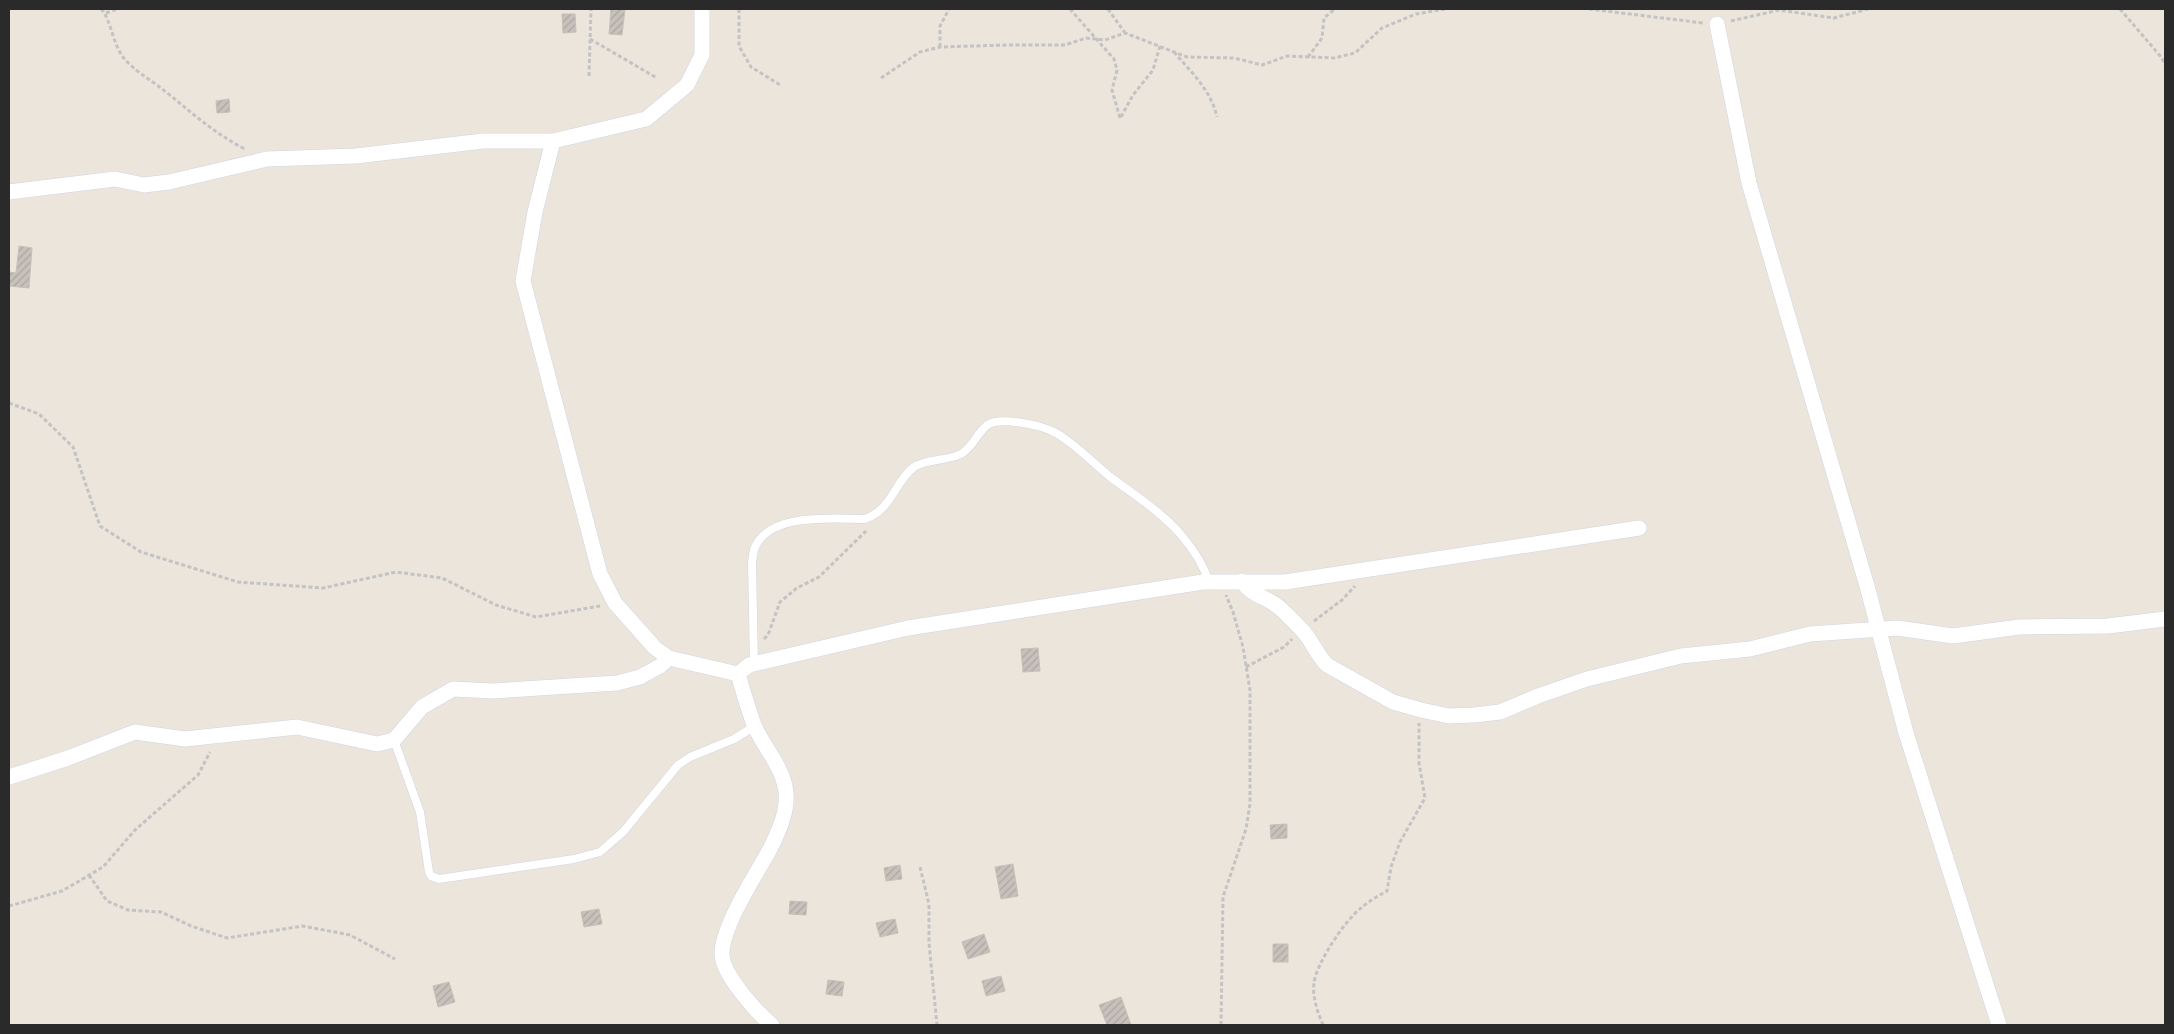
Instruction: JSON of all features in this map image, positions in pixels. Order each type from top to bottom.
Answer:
[{"type":"street","points":[[9,192],[115,179],[144,185],[169,182],[260,161],[356,156],[483,141],[553,141],[646,119],[687,85],[702,55],[702,9]]},
{"type":"street","points":[[1717,24],[1750,183],[1878,628],[1906,733],[1999,1025]]},
{"type":"street","points":[[553,141],[535,212],[523,281],[600,574],[615,603],[655,648],[669,658],[707,665],[738,674]]},
{"type":"street","points":[[738,674],[744,668],[754,665],[908,628],[1214,581],[1285,582],[1639,528]]},
{"type":"street","points":[[1242,582],[1247,590],[1277,606],[1294,622],[1327,665],[1393,702],[1449,716],[1500,712],[1587,679],[1681,656],[1750,649],[1810,634],[1878,628],[1908,629],[1953,636],[2019,627],[2108,626],[2165,620]]},
{"type":"street","points":[[9,777],[68,758],[135,732],[186,739],[297,727],[377,744],[394,740],[422,707],[453,689],[493,691],[617,683],[640,678],[669,658]]},
{"type":"street","points":[[738,674],[755,726],[782,774],[786,793],[785,808],[777,835],[731,921],[722,955],[729,974],[764,1018],[772,1025]]},
{"type":"lane","points":[[754,665],[752,562],[754,548],[761,538],[771,530],[804,520],[865,519],[873,516],[881,510],[914,467],[924,462],[938,461],[960,454],[969,449],[988,424],[1000,421],[1025,424],[1055,432],[1170,523],[1194,550],[1214,581]]},
{"type":"lane","points":[[394,740],[420,812],[429,872],[431,876],[439,879],[574,859],[600,852],[623,832],[678,765],[690,757],[729,741],[755,726]]},
{"type":"path","points":[[101,9],[106,13],[113,41],[123,58],[185,110],[260,161]]},
{"type":"path","points":[[106,13],[118,9]]},
{"type":"path","points":[[589,76],[591,9]]},
{"type":"path","points":[[739,9],[739,46],[752,67],[782,86]]},
{"type":"path","points":[[940,47],[940,26],[949,9]]},
{"type":"path","points":[[1070,9],[1114,59],[1116,70],[1112,90],[1120,118],[1133,95],[1152,70],[1160,46]]},
{"type":"path","points":[[1108,9],[1125,33],[1173,52],[1187,57],[1234,58],[1262,65],[1287,56],[1334,58],[1354,53],[1382,28],[1416,14],[1445,9]]},
{"type":"path","points":[[1308,57],[1322,38],[1324,18],[1334,9]]},
{"type":"path","points":[[1589,9],[1614,10],[1717,24],[1779,10],[1834,18],[1868,9]]},
{"type":"path","points":[[2120,9],[2162,58],[2165,65]]},
{"type":"path","points":[[880,78],[920,52],[940,47],[1007,44],[1065,45],[1086,38],[1105,40],[1125,33]]},
{"type":"path","points":[[590,39],[658,78]]},
{"type":"path","points":[[1173,52],[1207,91],[1214,104],[1217,117]]},
{"type":"path","points":[[9,403],[39,414],[73,447],[100,526],[141,552],[238,582],[323,588],[396,572],[442,578],[496,605],[536,617],[615,603]]},
{"type":"path","points":[[754,648],[768,636],[780,602],[796,588],[819,578],[869,528],[873,516]]},
{"type":"path","points":[[1214,581],[1234,612],[1243,647],[1250,690],[1250,804],[1246,829],[1223,897],[1221,1025]]},
{"type":"path","points":[[1323,1025],[1317,1010],[1313,984],[1321,961],[1351,916],[1387,891],[1400,842],[1425,798],[1419,763],[1418,732],[1421,710]]},
{"type":"path","points":[[9,906],[62,891],[103,867],[134,830],[198,776],[209,755],[215,737]]},
{"type":"path","points":[[920,867],[929,904],[929,943],[937,1025]]},
{"type":"path","points":[[89,875],[107,901],[128,910],[160,912],[227,938],[303,926],[350,934],[395,959]]},
{"type":"building","points":[[611,9],[625,9],[622,35],[609,34]]},
{"type":"building","points":[[562,14],[575,14],[576,32],[563,33]]},
{"type":"building","points":[[229,99],[230,112],[217,113],[216,101]]},
{"type":"building","points":[[19,246],[32,248],[29,288],[9,286],[9,272],[16,273]]},
{"type":"building","points":[[1038,648],[1040,671],[1023,672],[1021,649]]},
{"type":"building","points":[[1287,824],[1287,838],[1271,839],[1270,825]]},
{"type":"building","points":[[1013,864],[1018,896],[1001,899],[995,867]]},
{"type":"building","points":[[900,865],[902,879],[886,881],[884,868]]},
{"type":"building","points":[[790,901],[807,902],[806,915],[789,914]]},
{"type":"building","points":[[599,909],[602,924],[584,927],[581,912]]},
{"type":"building","points":[[895,919],[898,933],[880,937],[876,923]]},
{"type":"building","points":[[984,934],[990,952],[968,959],[962,942]]},
{"type":"building","points":[[1273,944],[1288,944],[1288,962],[1273,962]]},
{"type":"building","points":[[1001,976],[1005,991],[986,996],[982,981]]},
{"type":"building","points":[[828,980],[844,982],[842,996],[826,994]]},
{"type":"building","points":[[449,982],[455,1002],[438,1007],[433,986]]},
{"type":"building","points":[[1121,997],[1131,1025],[1107,1025],[1099,1005]]}]
